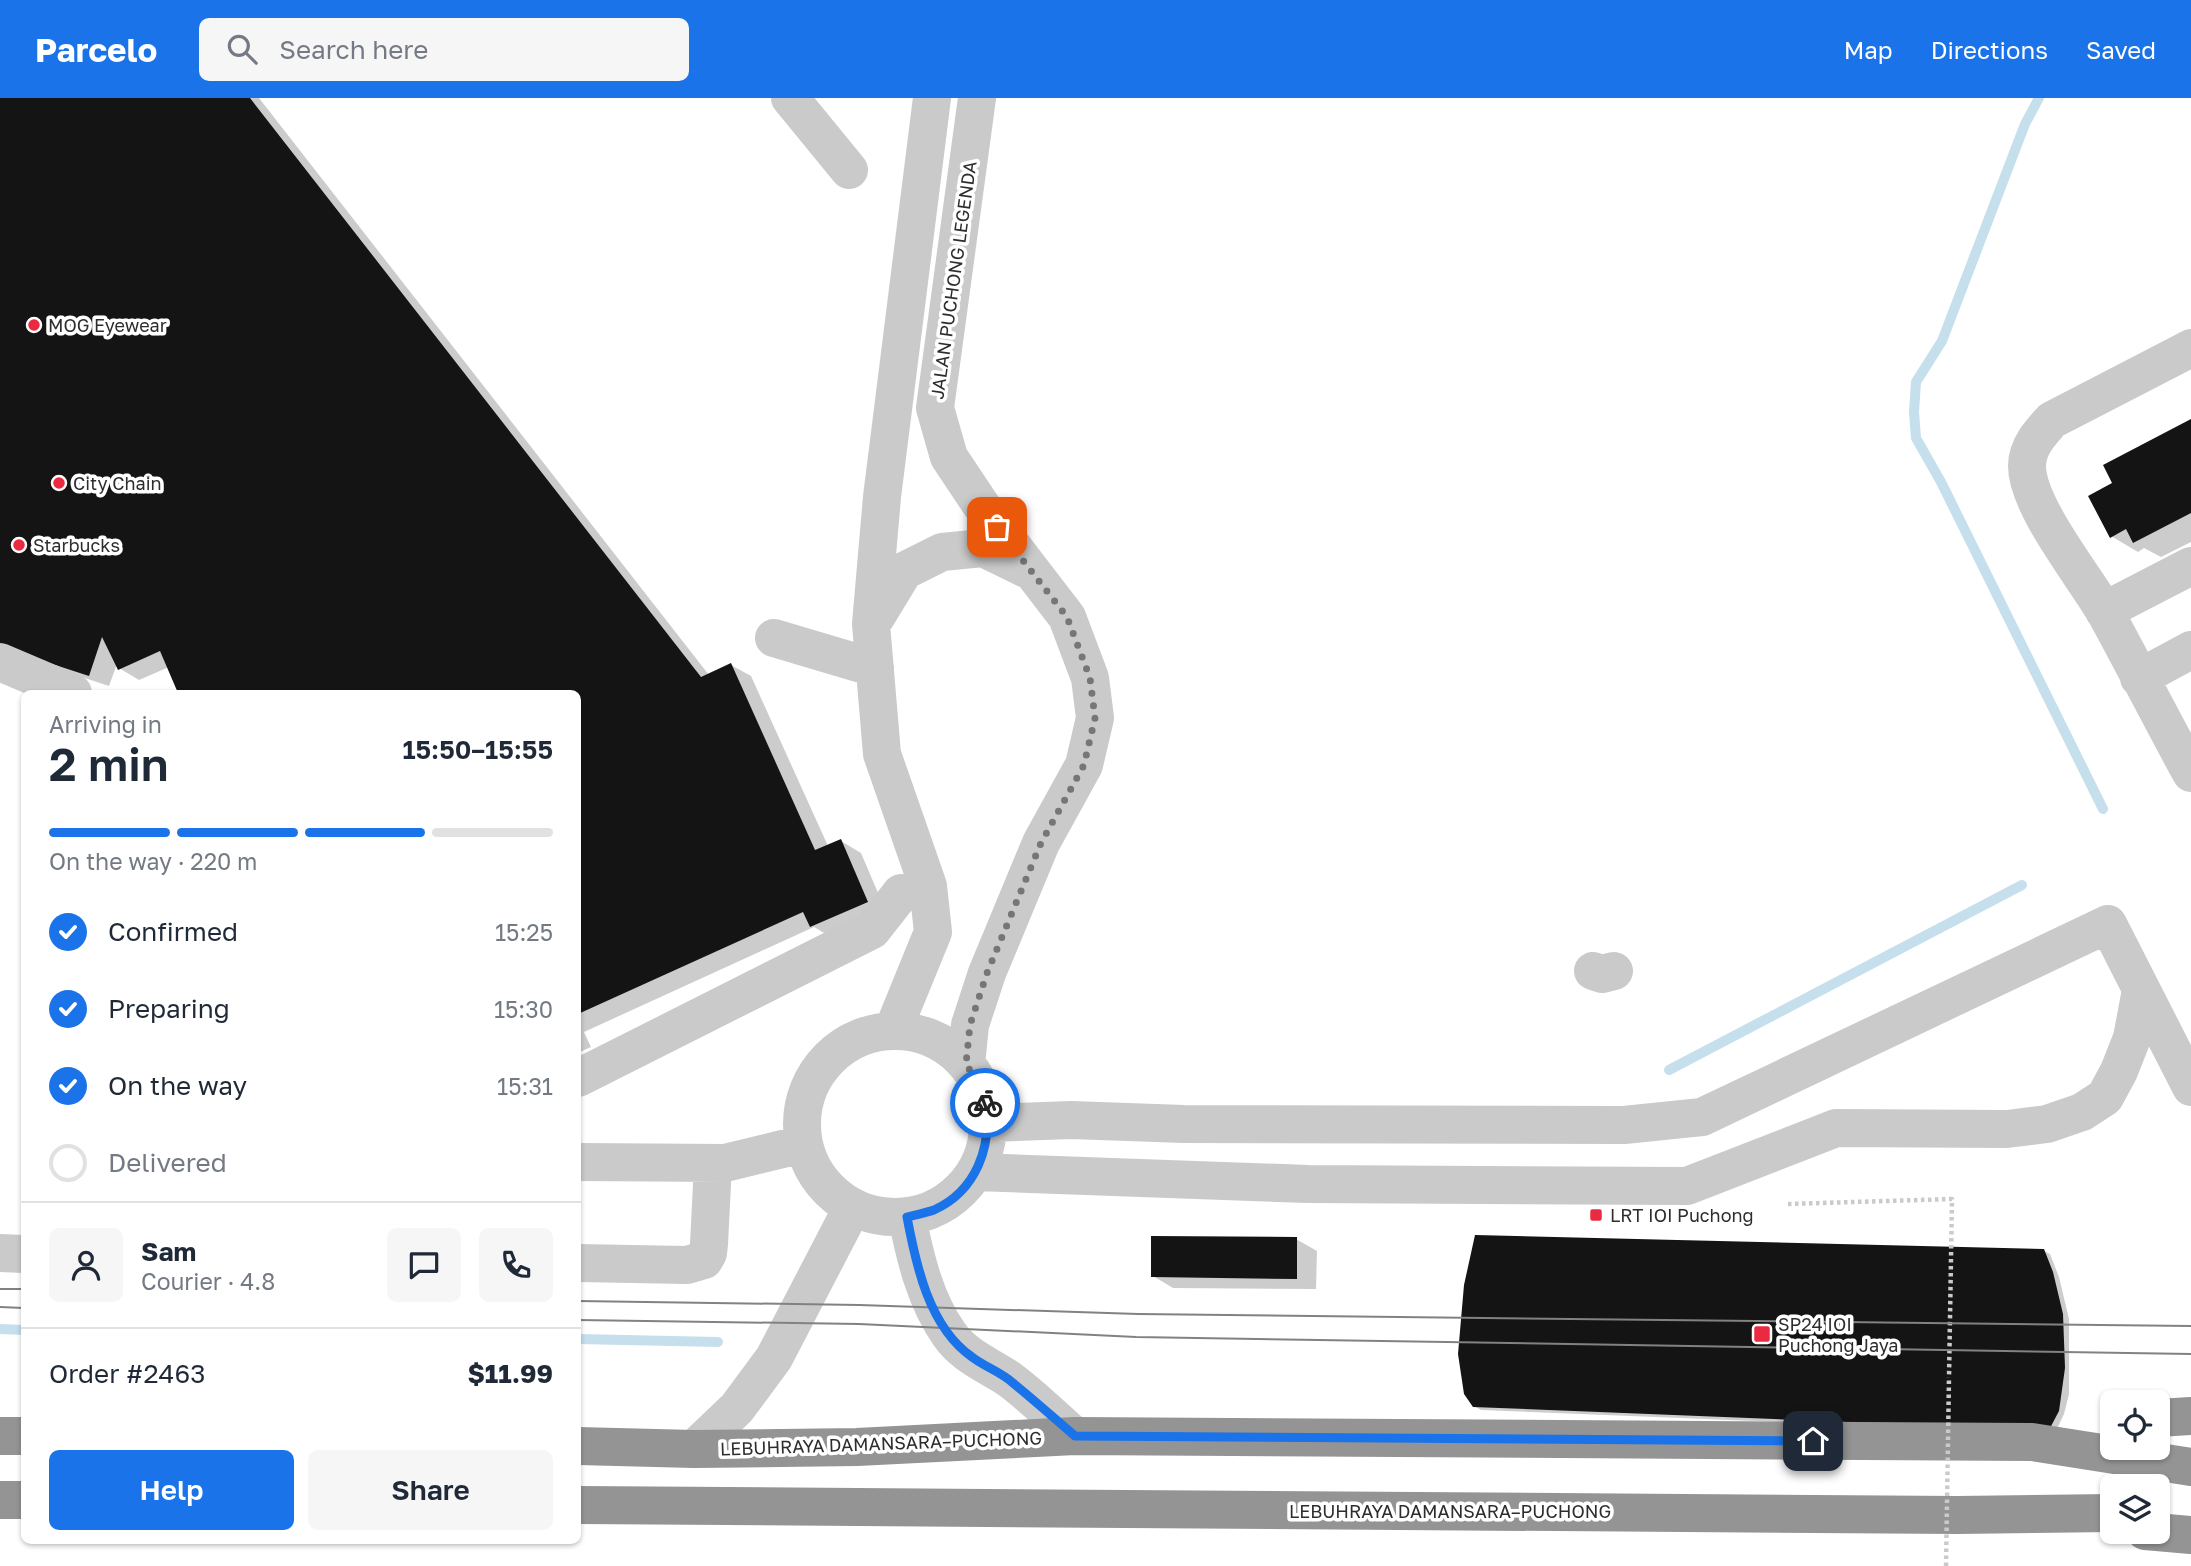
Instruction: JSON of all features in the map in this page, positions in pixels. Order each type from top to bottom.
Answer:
[{"type":"highway","points":[[2170,1417],[2191,1416]]},
{"type":"highway","points":[[2032,1442],[2100,1429]]},
{"type":"highway","points":[[0,1436],[21,1436]]},
{"type":"highway","name":"LEBUHRAYA DAMANSARA–PUCHONG","points":[[581,1446],[694,1449],[857,1447],[1075,1436],[2032,1442],[2191,1466]]},
{"type":"highway","points":[[0,1500],[21,1500]]},
{"type":"highway","name":"LEBUHRAYA DAMANSARA–PUCHONG","points":[[581,1504],[1957,1515],[2100,1513]]},
{"type":"highway","points":[[2170,1513],[2191,1513]]},
{"type":"highway","points":[[1957,1515],[2100,1527]]},
{"type":"highway","points":[[2170,1533],[2191,1535]]},
{"type":"street","points":[[790,98],[849,170]]},
{"type":"street","points":[[893,1030],[933,932],[928,886],[882,754],[871,624],[882,497],[932,98]]},
{"type":"street","name":"JALAN PUCHONG LEGENDA","points":[[966,1064],[970,1025],[987,973],[1041,843],[1084,765],[1095,718],[1090,678],[1067,617],[1029,571],[949,457],[935,408],[977,98]]},
{"type":"street","points":[[2191,348],[2052,420],[2035,439],[2027,465],[2031,489],[2042,512],[2104,611],[2191,773]]},
{"type":"street","points":[[871,624],[904,570],[942,552],[983,548],[1029,571]]},
{"type":"street","points":[[2104,611],[2191,566]]},
{"type":"street","points":[[774,638],[876,668]]},
{"type":"street","points":[[2139,678],[2191,650]]},
{"type":"street","points":[[0,662],[66,690]]},
{"type":"street","points":[[581,1076],[872,930],[901,893]]},
{"type":"street","points":[[989,1123],[1072,1120],[1184,1124],[1624,1125],[1702,1116],[2108,924],[2191,1087]]},
{"type":"street","points":[[976,1172],[1308,1184],[1687,1186],[1836,1128],[2007,1129],[2047,1124],[2082,1112],[2105,1097],[2119,1071],[2132,1038],[2141,990]]},
{"type":"street","points":[[893,1030],[921,1034],[946,1045],[966,1064],[983,1091],[989,1123],[986,1148],[976,1172],[958,1194],[934,1209],[907,1217],[888,1218],[852,1208],[830,1192],[813,1170],[803,1144],[801,1117],[807,1089],[821,1065],[841,1047],[866,1034],[893,1030]]},
{"type":"street","points":[[581,1162],[726,1163],[803,1144]]},
{"type":"street","points":[[581,1263],[687,1265],[704,1260],[709,1244],[713,1164]]},
{"type":"street","points":[[694,1449],[737,1408],[774,1358],[852,1208]]},
{"type":"street","points":[[907,1217],[922,1280],[933,1309],[950,1336],[970,1356],[1011,1381],[1075,1436]]},
{"type":"street","points":[[0,1253],[21,1254]]},
{"type":"path","points":[[1788,1204],[1952,1199],[1946,1566]]},
{"type":"building","points":[[0,98],[250,98],[701,677],[731,663],[815,850],[841,839],[868,902],[810,927],[803,912],[581,1013],[581,690],[177,690],[160,651],[118,670],[102,637],[89,676],[0,647]]},
{"type":"building","points":[[2191,419],[2191,513],[2133,543],[2126,529],[2110,538],[2088,496],[2112,483],[2103,465]]},
{"type":"building","name":"SP24 IOI Puchong Jaya","points":[[1475,1235],[2044,1249],[2053,1272],[2063,1314],[2065,1368],[2059,1411],[2049,1430],[1473,1407],[1464,1394],[1458,1354],[1464,1285]]},
{"type":"building","points":[[1151,1236],[1297,1237],[1297,1279],[1151,1277]]},
{"type":"waterway","points":[[2039,98],[2025,124],[1942,341],[1916,382],[1916,438],[1941,482],[2103,809]]},
{"type":"waterway","points":[[1669,1070],[2022,885]]},
{"type":"waterway","points":[[0,1329],[21,1330]]},
{"type":"waterway","points":[[581,1339],[718,1342]]},
{"type":"tram line","points":[[0,1289],[21,1289]]},
{"type":"tram line","points":[[581,1301],[859,1305],[1138,1314],[2191,1326]]},
{"type":"tram line","points":[[0,1307],[21,1308]]},
{"type":"tram line","points":[[581,1320],[859,1324],[1136,1337],[2191,1354]]},
{"type":"way so far","points":[[985,1103],[983,1091],[966,1064],[970,1025],[987,973],[1041,843],[1084,765],[1095,718],[1090,678],[1067,617],[997,527]]},
{"type":"place","name":"MOG Eyewear","points":[[34,325]]},
{"type":"place","name":"City Chain","points":[[59,483]]},
{"type":"place","name":"Starbucks","points":[[19,545]]},
{"type":"place","name":"LRT IOI Puchong","points":[[1596,1215]]},
{"type":"place","name":"SP24 IOI Puchong Jaya","points":[[1762,1334]]},
{"type":"route","points":[[985,1103],[989,1123],[986,1148],[976,1172],[958,1194],[946,1202],[934,1209],[907,1217],[911,1241],[933,1309],[950,1336],[970,1356],[1011,1381],[1075,1436],[1813,1441]]}]
